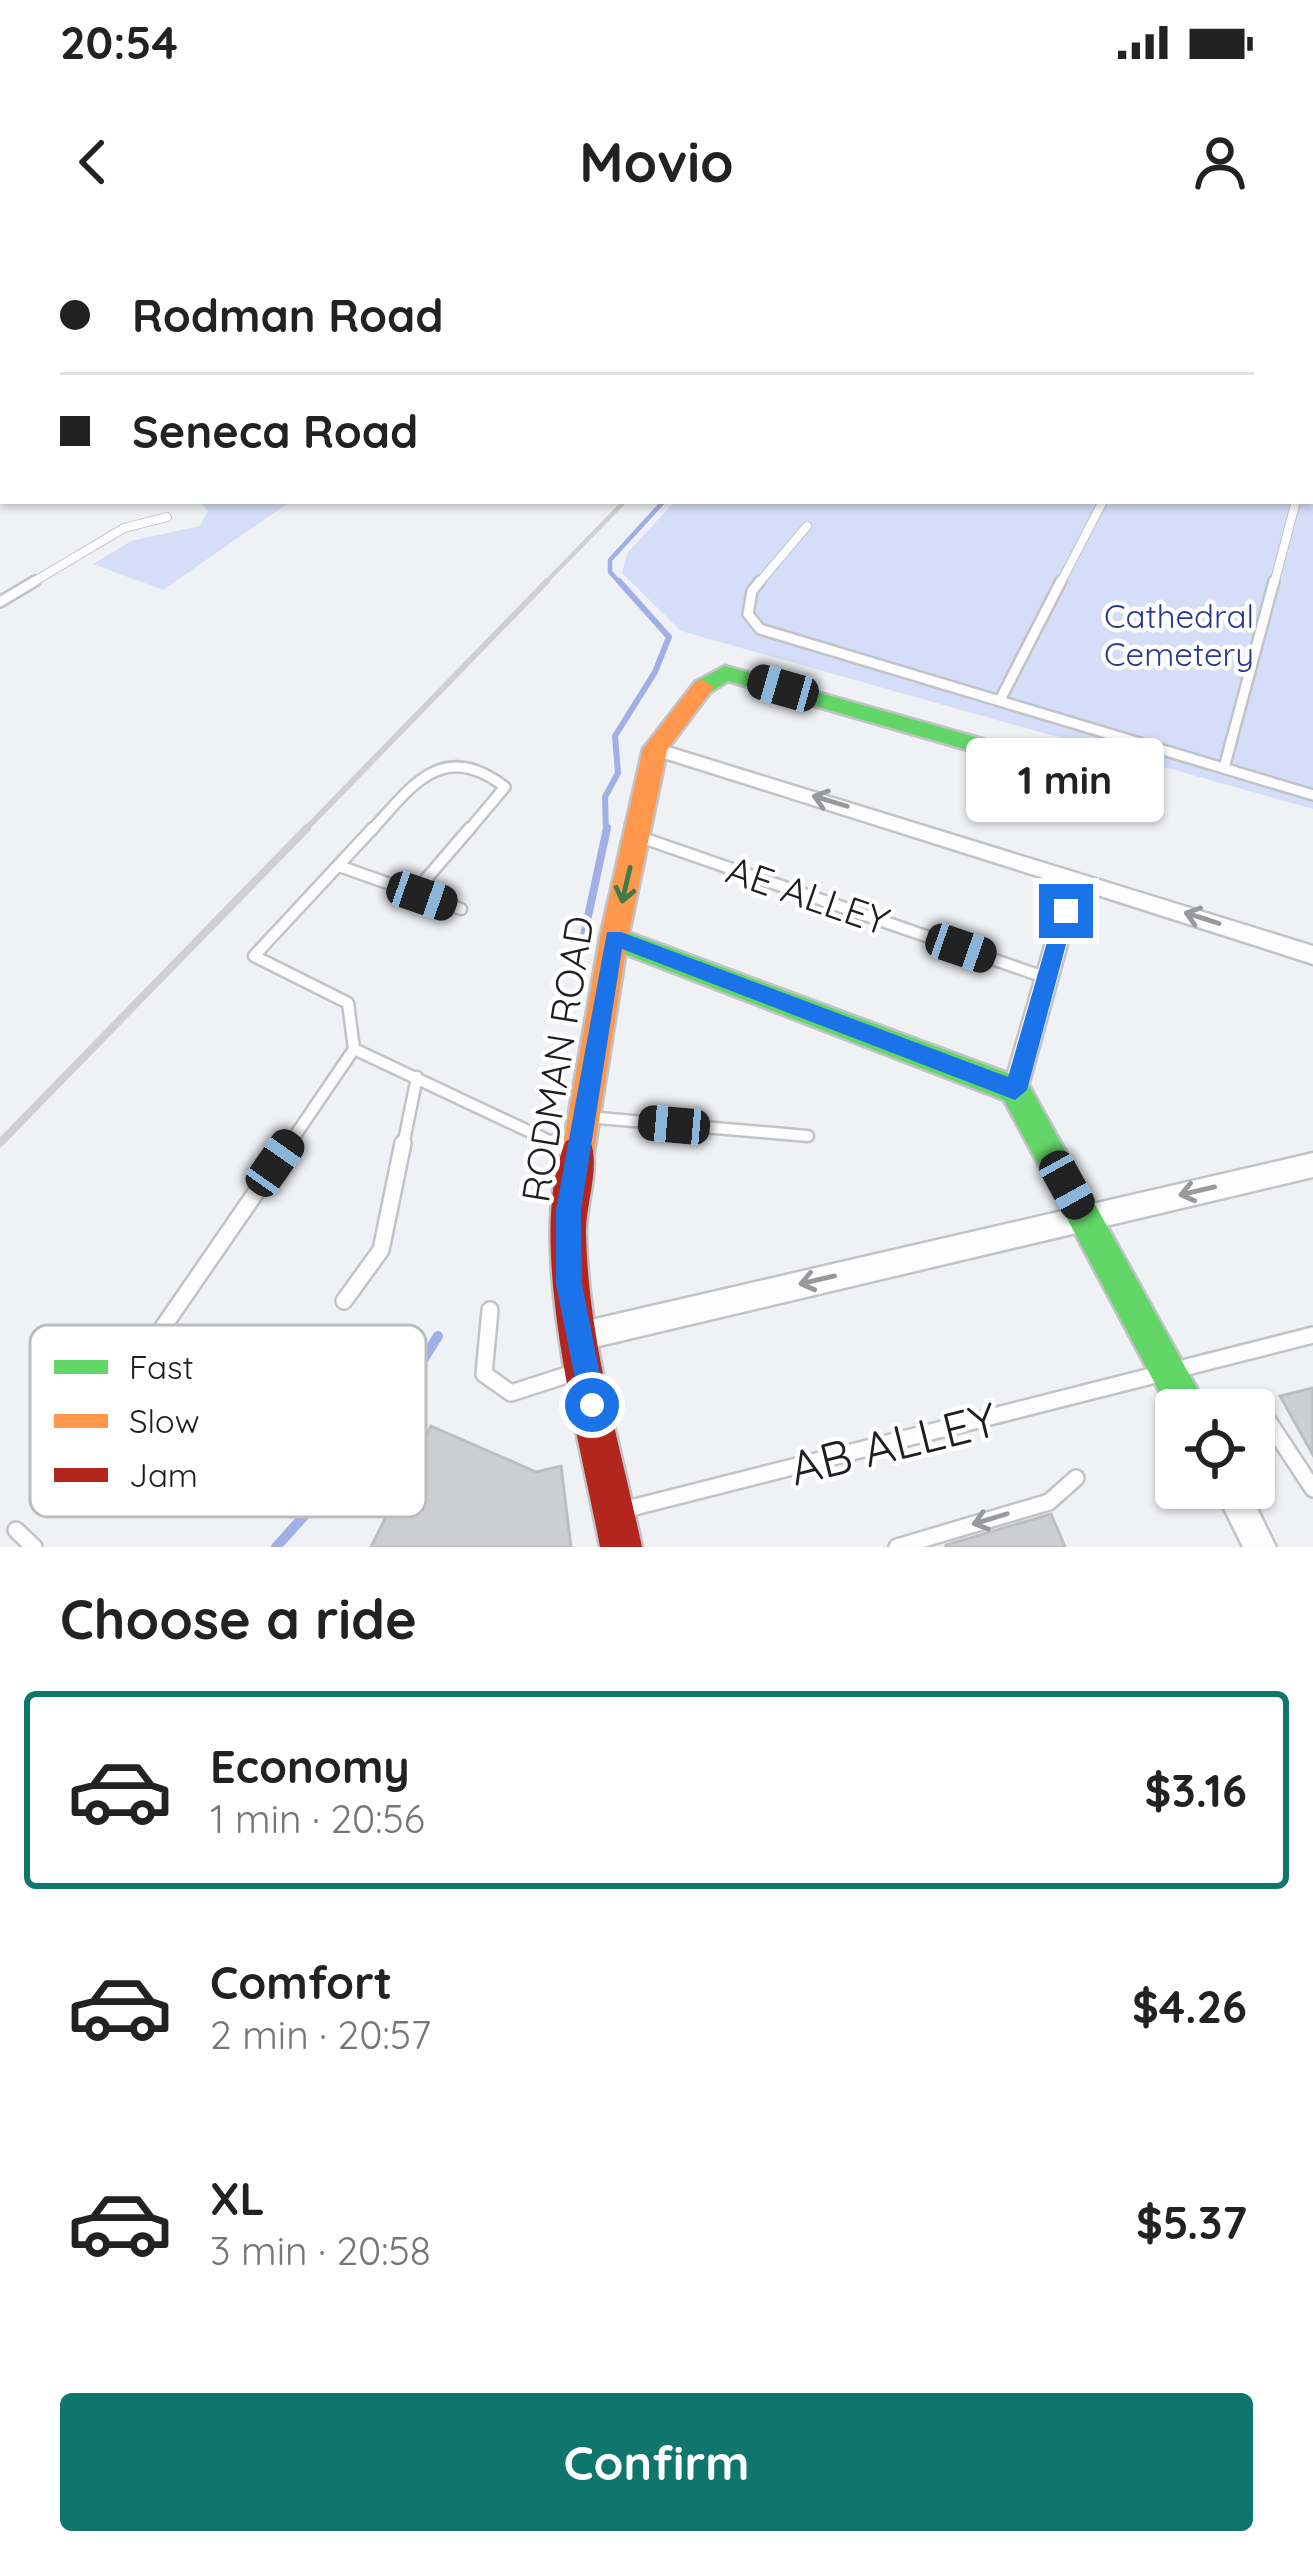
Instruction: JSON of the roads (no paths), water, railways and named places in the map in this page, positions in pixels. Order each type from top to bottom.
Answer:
[{"type":"street","name":"RODMAN ROAD","points":[[621,1547],[569,1284],[568,1228],[614,938],[655,749],[709,680],[725,673],[992,749]]},
{"type":"street","points":[[655,749],[1313,955]]},
{"type":"street","points":[[1015,1090],[1075,878]]},
{"type":"street","points":[[614,938],[1015,1090],[1179,1389]]},
{"type":"street","points":[[578,1336],[1312,1165]]},
{"type":"street","points":[[1241,1509],[1260,1547]]},
{"type":"lane","points":[[1000,700],[1101,504]]},
{"type":"lane","points":[[1225,768],[1295,504]]},
{"type":"lane","points":[[0,602],[124,528],[167,517]]},
{"type":"lane","points":[[806,526],[752,591],[747,604],[752,621],[770,633],[1313,795]]},
{"type":"lane","points":[[163,1325],[353,1049],[348,1003],[254,956],[424,773],[439,766],[496,779],[505,787],[414,892]]},
{"type":"lane","name":"AE ALLEY","points":[[637,836],[1047,978]]},
{"type":"lane","points":[[339,866],[461,909]]},
{"type":"lane","points":[[353,1049],[578,1154]]},
{"type":"lane","points":[[344,1301],[381,1250],[417,1077]]},
{"type":"lane","points":[[584,1117],[808,1136]]},
{"type":"lane","points":[[490,1310],[484,1374],[512,1393],[585,1369]]},
{"type":"lane","name":"AB ALLEY","points":[[614,1512],[1172,1375],[1313,1335]]},
{"type":"lane","points":[[1275,1426],[1313,1489]]},
{"type":"lane","points":[[897,1547],[1049,1502],[1076,1478]]},
{"type":"lane","points":[[16,1530],[34,1547]]},
{"type":"waterway","points":[[621,584],[610,572],[610,560],[661,504]]},
{"type":"waterway","points":[[606,831],[605,797],[618,773],[615,736],[655,672],[669,637],[619,581]]},
{"type":"waterway","points":[[578,963],[607,828]]},
{"type":"waterway","points":[[426,1355],[438,1336]]},
{"type":"waterway","points":[[276,1547],[303,1517]]},
{"type":"railway","points":[[544,584],[622,504]]},
{"type":"railway","points":[[304,831],[547,581]]},
{"type":"railway","points":[[0,1143],[307,828]]},
{"type":"park label","name":"Cathedral Cemetery","points":[[1179,634]]}]
